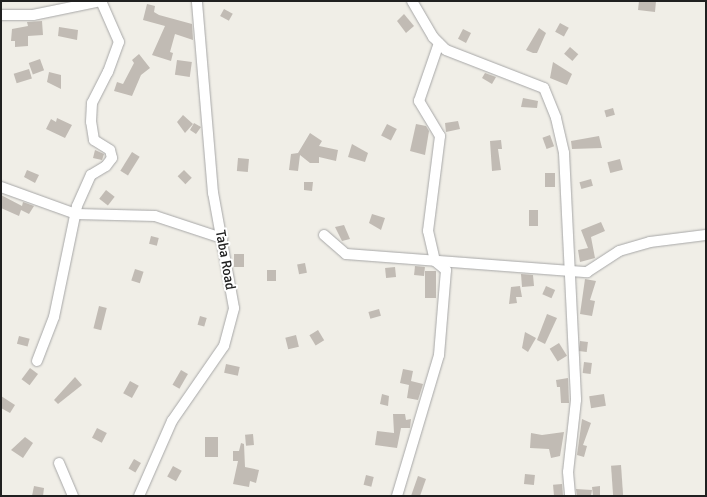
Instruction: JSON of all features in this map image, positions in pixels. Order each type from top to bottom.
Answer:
[{"type":"street","points":[[1,15],[33,15],[101,1],[119,42],[108,72],[92,104],[91,122],[94,140],[110,150],[112,158],[106,166],[91,175],[76,214],[54,317],[37,361]]},
{"type":"street","name":"Taba Road","points":[[139,496],[172,421],[224,346],[234,308],[213,193],[197,1]]},
{"type":"street","points":[[412,1],[439,44],[446,50],[544,88],[556,118],[564,153],[576,400],[568,472],[570,496]]},
{"type":"street","points":[[397,496],[439,355],[446,270],[435,261],[428,231],[440,136],[419,101],[439,44]]},
{"type":"street","points":[[1,187],[76,214],[156,216],[222,238]]},
{"type":"street","points":[[324,235],[346,254],[570,269],[588,272],[619,251],[650,242],[706,235]]},
{"type":"street","points":[[59,463],[73,496]]},
{"type":"building","points":[[639,1],[656,1],[655,12],[638,10]]},
{"type":"building","points":[[147,4],[155,6],[154,12],[159,15],[192,24],[193,40],[175,34],[170,52],[173,53],[171,61],[152,55],[165,26],[143,20]]},
{"type":"building","points":[[224,9],[233,14],[229,21],[220,16]]},
{"type":"building","points":[[404,14],[414,26],[406,33],[397,21]]},
{"type":"building","points":[[42,21],[43,35],[28,36],[28,46],[15,47],[15,41],[11,41],[12,29],[28,26],[27,22]]},
{"type":"building","points":[[560,23],[569,28],[564,37],[555,32]]},
{"type":"building","points":[[59,27],[78,30],[77,40],[58,36]]},
{"type":"building","points":[[539,28],[546,33],[537,53],[533,53],[526,50]]},
{"type":"building","points":[[463,29],[471,33],[466,43],[458,39]]},
{"type":"building","points":[[570,47],[578,54],[572,61],[564,54]]},
{"type":"building","points":[[139,54],[150,68],[141,75],[132,96],[114,91],[117,82],[123,84],[134,63],[132,60]]},
{"type":"building","points":[[40,59],[44,70],[33,74],[29,63]]},
{"type":"building","points":[[177,60],[192,62],[190,77],[175,75]]},
{"type":"building","points":[[553,62],[572,74],[567,85],[550,78]]},
{"type":"building","points":[[29,69],[32,79],[17,83],[14,74]]},
{"type":"building","points":[[49,72],[61,75],[61,89],[47,82]]},
{"type":"building","points":[[485,73],[496,77],[492,84],[482,78]]},
{"type":"building","points":[[523,98],[538,101],[537,108],[521,107]]},
{"type":"building","points":[[613,108],[615,115],[606,117],[604,110]]},
{"type":"building","points":[[183,115],[193,124],[185,133],[177,122]]},
{"type":"building","points":[[57,118],[72,125],[65,138],[46,129],[51,119],[56,122]]},
{"type":"building","points":[[458,121],[460,129],[446,132],[445,123]]},
{"type":"building","points":[[194,123],[201,127],[196,134],[190,130]]},
{"type":"building","points":[[387,124],[397,129],[391,141],[381,136]]},
{"type":"building","points":[[416,124],[426,126],[429,131],[425,155],[410,151]]},
{"type":"building","points":[[310,133],[322,141],[319,146],[338,150],[336,161],[319,157],[319,163],[310,163],[300,155],[298,171],[289,170],[291,154],[298,153]]},
{"type":"building","points":[[550,135],[554,146],[547,149],[542,138]]},
{"type":"building","points":[[599,136],[602,148],[572,149],[571,141]]},
{"type":"building","points":[[501,140],[502,149],[498,149],[501,170],[492,171],[490,141]]},
{"type":"building","points":[[352,144],[368,153],[365,162],[348,157]]},
{"type":"building","points":[[95,150],[104,154],[102,160],[93,158]]},
{"type":"building","points":[[132,152],[140,157],[128,175],[120,171]]},
{"type":"building","points":[[238,158],[249,159],[248,172],[237,171]]},
{"type":"building","points":[[620,159],[623,170],[610,173],[607,162]]},
{"type":"building","points":[[27,170],[39,175],[35,183],[24,177]]},
{"type":"building","points":[[184,170],[192,178],[185,184],[178,176]]},
{"type":"building","points":[[545,173],[555,173],[555,187],[545,187]]},
{"type":"building","points":[[591,179],[593,186],[581,189],[579,182]]},
{"type":"building","points":[[304,182],[313,182],[312,191],[304,190]]},
{"type":"building","points":[[106,190],[115,197],[108,205],[99,199]]},
{"type":"building","points":[[1,195],[22,206],[23,202],[34,206],[29,214],[21,210],[19,216],[1,208]]},
{"type":"building","points":[[529,210],[538,210],[538,226],[529,226]]},
{"type":"building","points":[[372,214],[385,218],[381,230],[369,223]]},
{"type":"building","points":[[601,222],[605,231],[591,237],[595,258],[580,262],[578,250],[588,248],[581,230]]},
{"type":"building","points":[[344,225],[350,239],[342,241],[335,227]]},
{"type":"building","points":[[151,236],[159,238],[157,246],[149,244]]},
{"type":"building","points":[[234,254],[244,254],[244,267],[234,267]]},
{"type":"building","points":[[305,263],[307,273],[299,274],[297,265]]},
{"type":"building","points":[[415,266],[425,267],[424,276],[414,275]]},
{"type":"building","points":[[395,267],[396,277],[386,278],[385,268]]},
{"type":"building","points":[[135,269],[144,272],[140,283],[131,280]]},
{"type":"building","points":[[267,270],[276,270],[276,281],[267,281]]},
{"type":"building","points":[[425,271],[436,271],[436,298],[425,298]]},
{"type":"building","points":[[521,274],[533,275],[534,286],[522,287]]},
{"type":"building","points":[[585,279],[596,281],[590,300],[595,301],[592,316],[580,314]]},
{"type":"building","points":[[520,286],[522,297],[516,297],[517,303],[509,304],[511,287]]},
{"type":"building","points":[[546,286],[555,290],[551,298],[542,294]]},
{"type":"building","points":[[99,306],[107,308],[101,330],[93,328]]},
{"type":"building","points":[[379,309],[381,316],[370,319],[368,312]]},
{"type":"building","points":[[547,314],[557,318],[545,344],[537,340]]},
{"type":"building","points":[[200,316],[207,318],[204,327],[198,325]]},
{"type":"building","points":[[318,330],[324,340],[316,345],[309,335]]},
{"type":"building","points":[[525,332],[536,338],[528,352],[522,348]]},
{"type":"building","points":[[296,335],[299,347],[288,349],[285,338]]},
{"type":"building","points":[[19,336],[30,339],[28,347],[17,344]]},
{"type":"building","points":[[580,341],[588,342],[587,352],[579,351]]},
{"type":"building","points":[[559,343],[567,356],[558,362],[550,349]]},
{"type":"building","points":[[584,362],[592,363],[591,374],[583,373]]},
{"type":"building","points":[[226,364],[240,367],[238,376],[224,373]]},
{"type":"building","points":[[30,368],[38,374],[30,385],[22,379]]},
{"type":"building","points":[[403,369],[413,371],[411,381],[423,384],[418,400],[407,398],[409,385],[400,383]]},
{"type":"building","points":[[181,370],[188,374],[179,389],[172,385]]},
{"type":"building","points":[[75,377],[82,385],[58,404],[54,400]]},
{"type":"building","points":[[568,378],[569,403],[561,403],[560,387],[557,387],[556,380]]},
{"type":"building","points":[[130,381],[139,386],[132,398],[123,393]]},
{"type":"building","points":[[382,394],[389,396],[388,406],[380,404]]},
{"type":"building","points":[[604,394],[606,406],[591,408],[589,396]]},
{"type":"building","points":[[1,396],[15,405],[10,413],[1,408]]},
{"type":"building","points":[[393,414],[405,414],[406,420],[411,419],[410,428],[401,428],[397,448],[375,445],[377,431],[394,433]]},
{"type":"building","points":[[582,419],[591,423],[583,445],[587,446],[584,457],[577,455]]},
{"type":"building","points":[[97,428],[107,433],[102,443],[92,438]]},
{"type":"building","points":[[564,432],[560,456],[551,458],[549,449],[530,448],[531,433],[542,435]]},
{"type":"building","points":[[253,434],[254,445],[246,446],[245,435]]},
{"type":"building","points":[[25,437],[33,443],[23,458],[11,450]]},
{"type":"building","points":[[205,437],[218,437],[218,457],[205,457]]},
{"type":"building","points":[[241,443],[244,444],[245,467],[259,470],[256,483],[250,481],[249,487],[233,484],[238,461],[233,461],[233,451],[239,451]]},
{"type":"building","points":[[134,459],[141,463],[135,473],[128,469]]},
{"type":"building","points":[[621,465],[623,496],[613,496],[611,466]]},
{"type":"building","points":[[173,466],[182,471],[176,481],[167,476]]},
{"type":"building","points":[[525,474],[535,475],[534,485],[524,484]]},
{"type":"building","points":[[366,475],[374,477],[371,487],[364,485]]},
{"type":"building","points":[[418,476],[426,479],[420,496],[411,496]]},
{"type":"building","points":[[562,484],[563,496],[554,496],[553,485]]},
{"type":"building","points":[[34,486],[44,488],[43,496],[32,496]]},
{"type":"building","points":[[600,486],[600,495],[593,496],[592,487]]},
{"type":"building","points":[[576,489],[592,490],[591,496],[577,496]]}]
